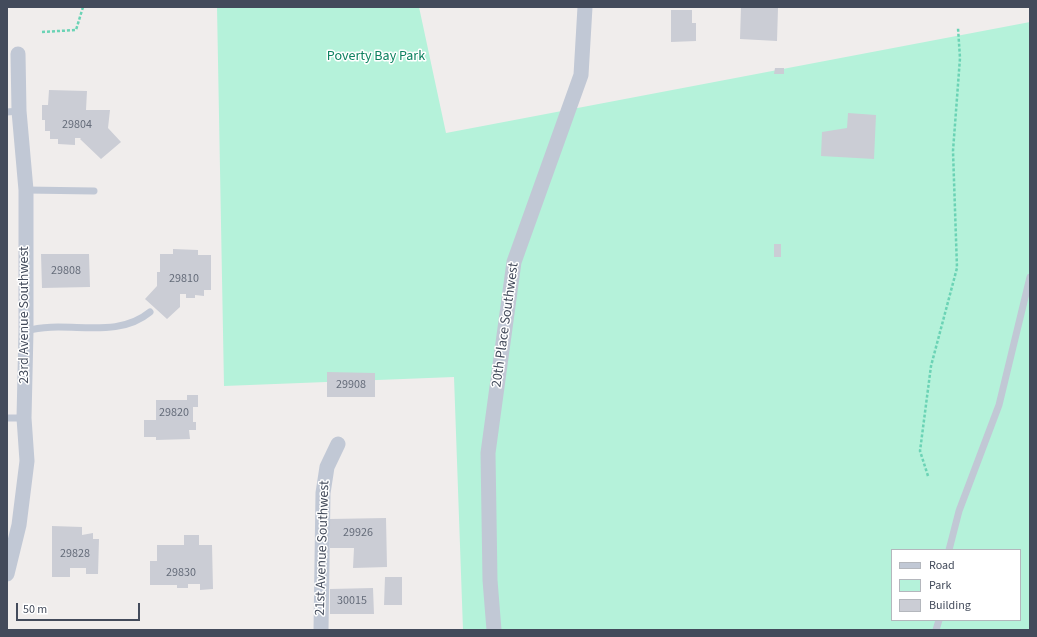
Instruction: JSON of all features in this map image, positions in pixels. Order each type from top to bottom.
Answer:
[{"type":"street","name":"20th Place Southwest","points":[[494,630],[490,580],[488,453],[514,262],[581,75],[585,7]]},
{"type":"street","name":"23rd Avenue Southwest","points":[[7,574],[19,526],[27,461],[24,418],[26,331],[26,190],[13,112],[18,54]]},
{"type":"street","name":"21st Avenue Southwest","points":[[321,630],[323,494],[327,467],[338,444]]},
{"type":"lane","points":[[26,190],[94,190]]},
{"type":"lane","points":[[949,549],[959,511],[999,405],[1030,277]]},
{"type":"lane","points":[[26,331],[50,328],[121,327],[140,320],[150,312]]},
{"type":"lane","points":[[7,418],[24,418]]},
{"type":"path","points":[[42,32],[76,30],[83,7]]},
{"type":"path","points":[[928,476],[920,451],[931,366],[957,268],[953,151],[960,58],[958,28]]},
{"type":"green space","name":"Poverty Bay Park","points":[[217,7],[419,7],[446,133],[1030,22],[1030,630],[463,630],[454,377],[224,386]]},
{"type":"building","points":[[741,7],[778,8],[777,41],[740,39]]},
{"type":"building","points":[[671,10],[692,10],[692,23],[696,23],[696,41],[671,42]]},
{"type":"building","points":[[775,68],[784,68],[784,74],[774,74]]},
{"type":"building","points":[[49,90],[87,91],[86,110],[110,110],[108,128],[121,142],[101,159],[80,139],[81,138],[75,138],[75,145],[58,144],[58,139],[50,139],[50,131],[45,131],[45,120],[42,120],[42,105],[48,105]]},
{"type":"building","points":[[848,113],[876,115],[874,159],[821,156],[822,132],[847,128]]},
{"type":"building","points":[[774,244],[781,244],[781,257],[774,257]]},
{"type":"building","points":[[173,249],[198,250],[198,255],[211,255],[211,290],[204,290],[204,296],[195,295],[195,298],[186,298],[186,294],[180,294],[180,307],[167,319],[145,299],[157,286],[157,272],[160,272],[160,254],[173,254]]},
{"type":"building","points":[[41,254],[89,254],[90,287],[42,288]]},
{"type":"building","points":[[327,372],[375,373],[375,397],[327,397]]},
{"type":"building","points":[[187,395],[198,395],[198,407],[193,407],[193,422],[196,422],[196,430],[189,430],[190,439],[156,440],[156,437],[144,437],[144,420],[156,420],[156,400],[187,400]]},
{"type":"building","points":[[386,518],[387,567],[353,568],[354,548],[330,548],[330,519]]},
{"type":"building","points":[[52,526],[82,527],[82,535],[93,533],[93,539],[99,539],[98,574],[86,574],[86,568],[70,568],[70,577],[52,577]]},
{"type":"building","points":[[184,535],[199,535],[199,545],[212,545],[213,589],[200,590],[200,584],[188,584],[188,588],[177,588],[177,585],[150,585],[150,561],[157,561],[157,545],[184,545]]},
{"type":"building","points":[[385,577],[402,577],[402,605],[384,605]]},
{"type":"building","points":[[373,588],[374,614],[330,614],[330,589]]}]
